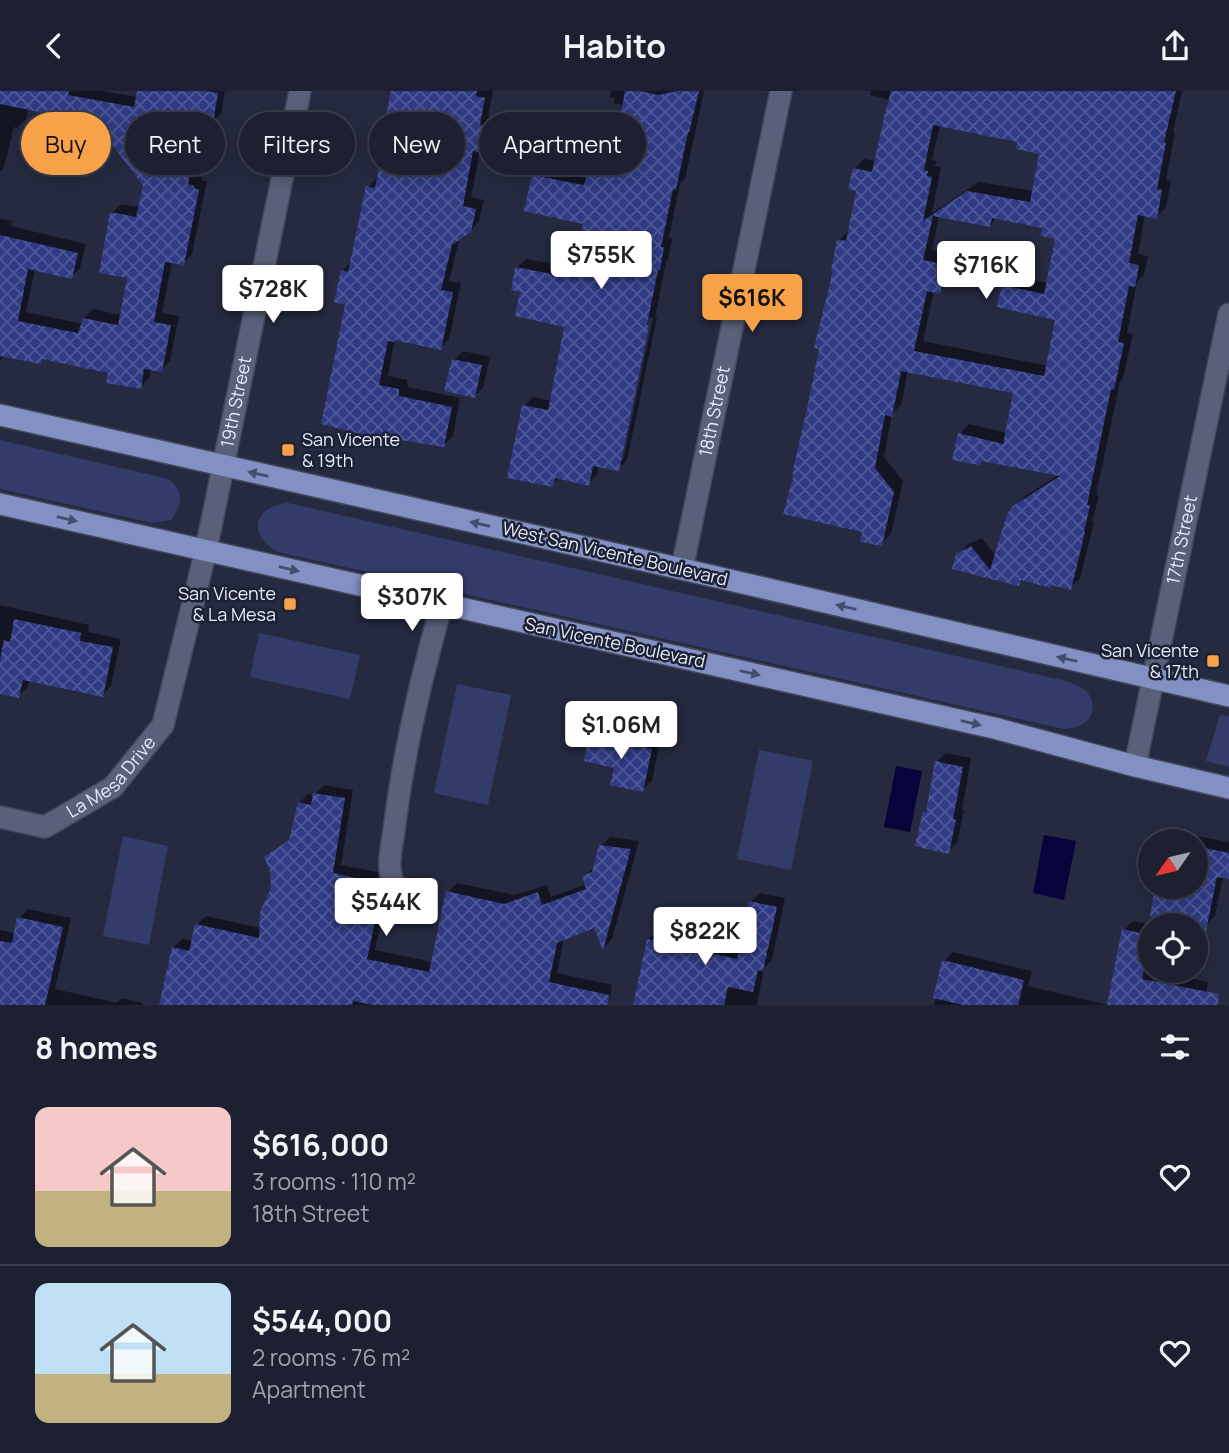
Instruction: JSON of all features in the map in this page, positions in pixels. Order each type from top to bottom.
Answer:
[{"type":"main road","name":"West San Vicente Boulevard","points":[[0,415],[682,569],[1229,697]]},
{"type":"main road","name":"San Vicente Boulevard","points":[[0,504],[994,728],[1135,766],[1229,787]]},
{"type":"street","name":"19th Street","points":[[206,550],[300,91]]},
{"type":"street","name":"18th Street","points":[[682,569],[782,91]]},
{"type":"street","name":"17th Street","points":[[1135,766],[1229,314]]},
{"type":"street","name":"La Mesa Drive","points":[[0,817],[45,827],[113,787],[163,725],[206,550]]},
{"type":"street","points":[[414,901],[397,889],[391,879],[390,857],[422,673],[442,604]]},
{"type":"shaded area","points":[[0,440],[169,479],[177,489],[180,503],[171,520],[152,523],[0,489]]},
{"type":"shaded area","points":[[288,503],[1066,681],[1087,692],[1092,702],[1092,712],[1081,725],[1064,729],[278,552],[262,538],[258,523],[267,510]]},
{"type":"shaded area","points":[[259,633],[360,655],[350,699],[250,677]]},
{"type":"shaded area","points":[[457,684],[511,695],[488,805],[434,793]]},
{"type":"shaded area","points":[[1220,715],[1229,716],[1229,767],[1206,761]]},
{"type":"shaded area","points":[[759,750],[813,761],[791,870],[737,859]]},
{"type":"shaded area","points":[[896,766],[922,771],[910,832],[884,827]]},
{"type":"shaded area","points":[[1044,835],[1076,841],[1064,900],[1033,893]]},
{"type":"shaded area","points":[[123,836],[168,846],[149,945],[103,936]]},
{"type":"building","points":[[0,91],[69,91],[68,95],[134,107],[137,91],[218,93],[215,112],[125,112],[125,162],[111,143],[111,112],[39,112],[0,104]]},
{"type":"building","points":[[391,91],[477,91],[476,96],[485,98],[482,112],[479,112],[479,152],[473,151],[463,206],[476,209],[471,232],[452,245],[441,290],[453,292],[441,350],[388,341],[379,385],[399,389],[399,396],[452,407],[444,447],[382,437],[381,439],[321,424],[345,305],[334,302],[341,270],[348,272],[366,186],[375,188],[378,175],[465,175],[465,112],[387,112]]},
{"type":"building","points":[[625,91],[658,95],[677,91],[699,91],[676,190],[673,189],[661,247],[664,247],[660,270],[619,471],[593,466],[589,486],[555,478],[553,487],[507,478],[522,405],[548,410],[564,327],[515,316],[520,292],[511,290],[515,267],[573,278],[583,224],[524,211],[532,175],[584,185],[587,175],[646,175],[646,112],[621,112]]},
{"type":"building","points":[[891,91],[1176,91],[1157,189],[1162,190],[1157,219],[1138,215],[1129,263],[1139,265],[1135,287],[1129,286],[1118,342],[1124,343],[1114,390],[1111,389],[1087,505],[1090,505],[1085,532],[1071,590],[1021,580],[1019,586],[952,569],[956,554],[971,546],[990,570],[1007,514],[1013,506],[1060,476],[981,461],[980,465],[952,460],[958,433],[1003,444],[1013,393],[901,371],[892,417],[885,415],[875,468],[894,492],[882,546],[860,542],[862,532],[783,514],[794,474],[819,349],[814,348],[833,271],[837,239],[846,241],[856,191],[848,189],[853,168],[872,172]],"holes":[[[933,125],[1017,142],[1016,149],[1039,154],[1030,202],[967,191],[923,221],[932,177],[927,176],[928,171],[924,170]],[[933,216],[990,227],[992,218],[1042,228],[1041,236],[1055,239],[1044,294],[1002,285],[997,307],[1055,320],[1044,376],[914,351],[927,291],[940,294],[948,265],[923,260]]]},
{"type":"building","points":[[135,175],[190,175],[188,184],[199,190],[184,265],[165,262],[154,322],[171,325],[162,372],[144,369],[141,389],[106,383],[108,373],[42,359],[41,364],[0,356],[0,235],[78,253],[72,279],[28,269],[18,321],[78,333],[83,318],[118,325],[127,278],[99,273],[110,212],[136,217],[143,186]]},
{"type":"building","points":[[452,359],[482,365],[475,398],[444,391]]},
{"type":"building","points":[[14,619],[81,633],[80,641],[113,647],[103,697],[23,680],[19,698],[0,694],[0,660],[4,640],[10,642]]},
{"type":"building","points":[[589,735],[652,749],[643,792],[610,785],[614,768],[584,761]]},
{"type":"building","points":[[935,761],[963,767],[949,854],[915,846],[923,811],[926,812]]},
{"type":"building","points":[[313,793],[345,798],[333,873],[379,883],[382,889],[367,959],[429,972],[446,891],[504,904],[538,892],[542,905],[586,889],[582,876],[592,872],[599,845],[631,849],[603,950],[594,928],[557,943],[549,982],[609,995],[608,1005],[373,1005],[353,1001],[352,1005],[159,1005],[172,947],[189,951],[195,924],[259,938],[260,912],[271,883],[270,871],[264,857],[289,840],[298,802],[311,805]]},
{"type":"building","points":[[1208,849],[1229,853],[1229,879],[1217,877],[1208,921],[1208,913],[1151,913],[1153,899],[1208,899]]},
{"type":"building","points":[[749,901],[777,907],[763,971],[758,970],[753,992],[728,987],[724,1005],[633,1005],[647,939],[737,959]]},
{"type":"building","points":[[17,917],[63,927],[45,1005],[0,1005],[0,941],[12,943]]},
{"type":"building","points":[[1122,929],[1138,932],[1138,983],[1163,983],[1219,994],[1218,1005],[1107,1005]]},
{"type":"building","points":[[942,960],[1024,980],[1018,1005],[963,1005],[933,998]]},
{"type":"place","name":"San Vicente & 19th","points":[[288,450]]},
{"type":"place","name":"San Vicente & La Mesa","points":[[290,604]]},
{"type":"place","name":"San Vicente & 17th","points":[[1213,661]]}]
